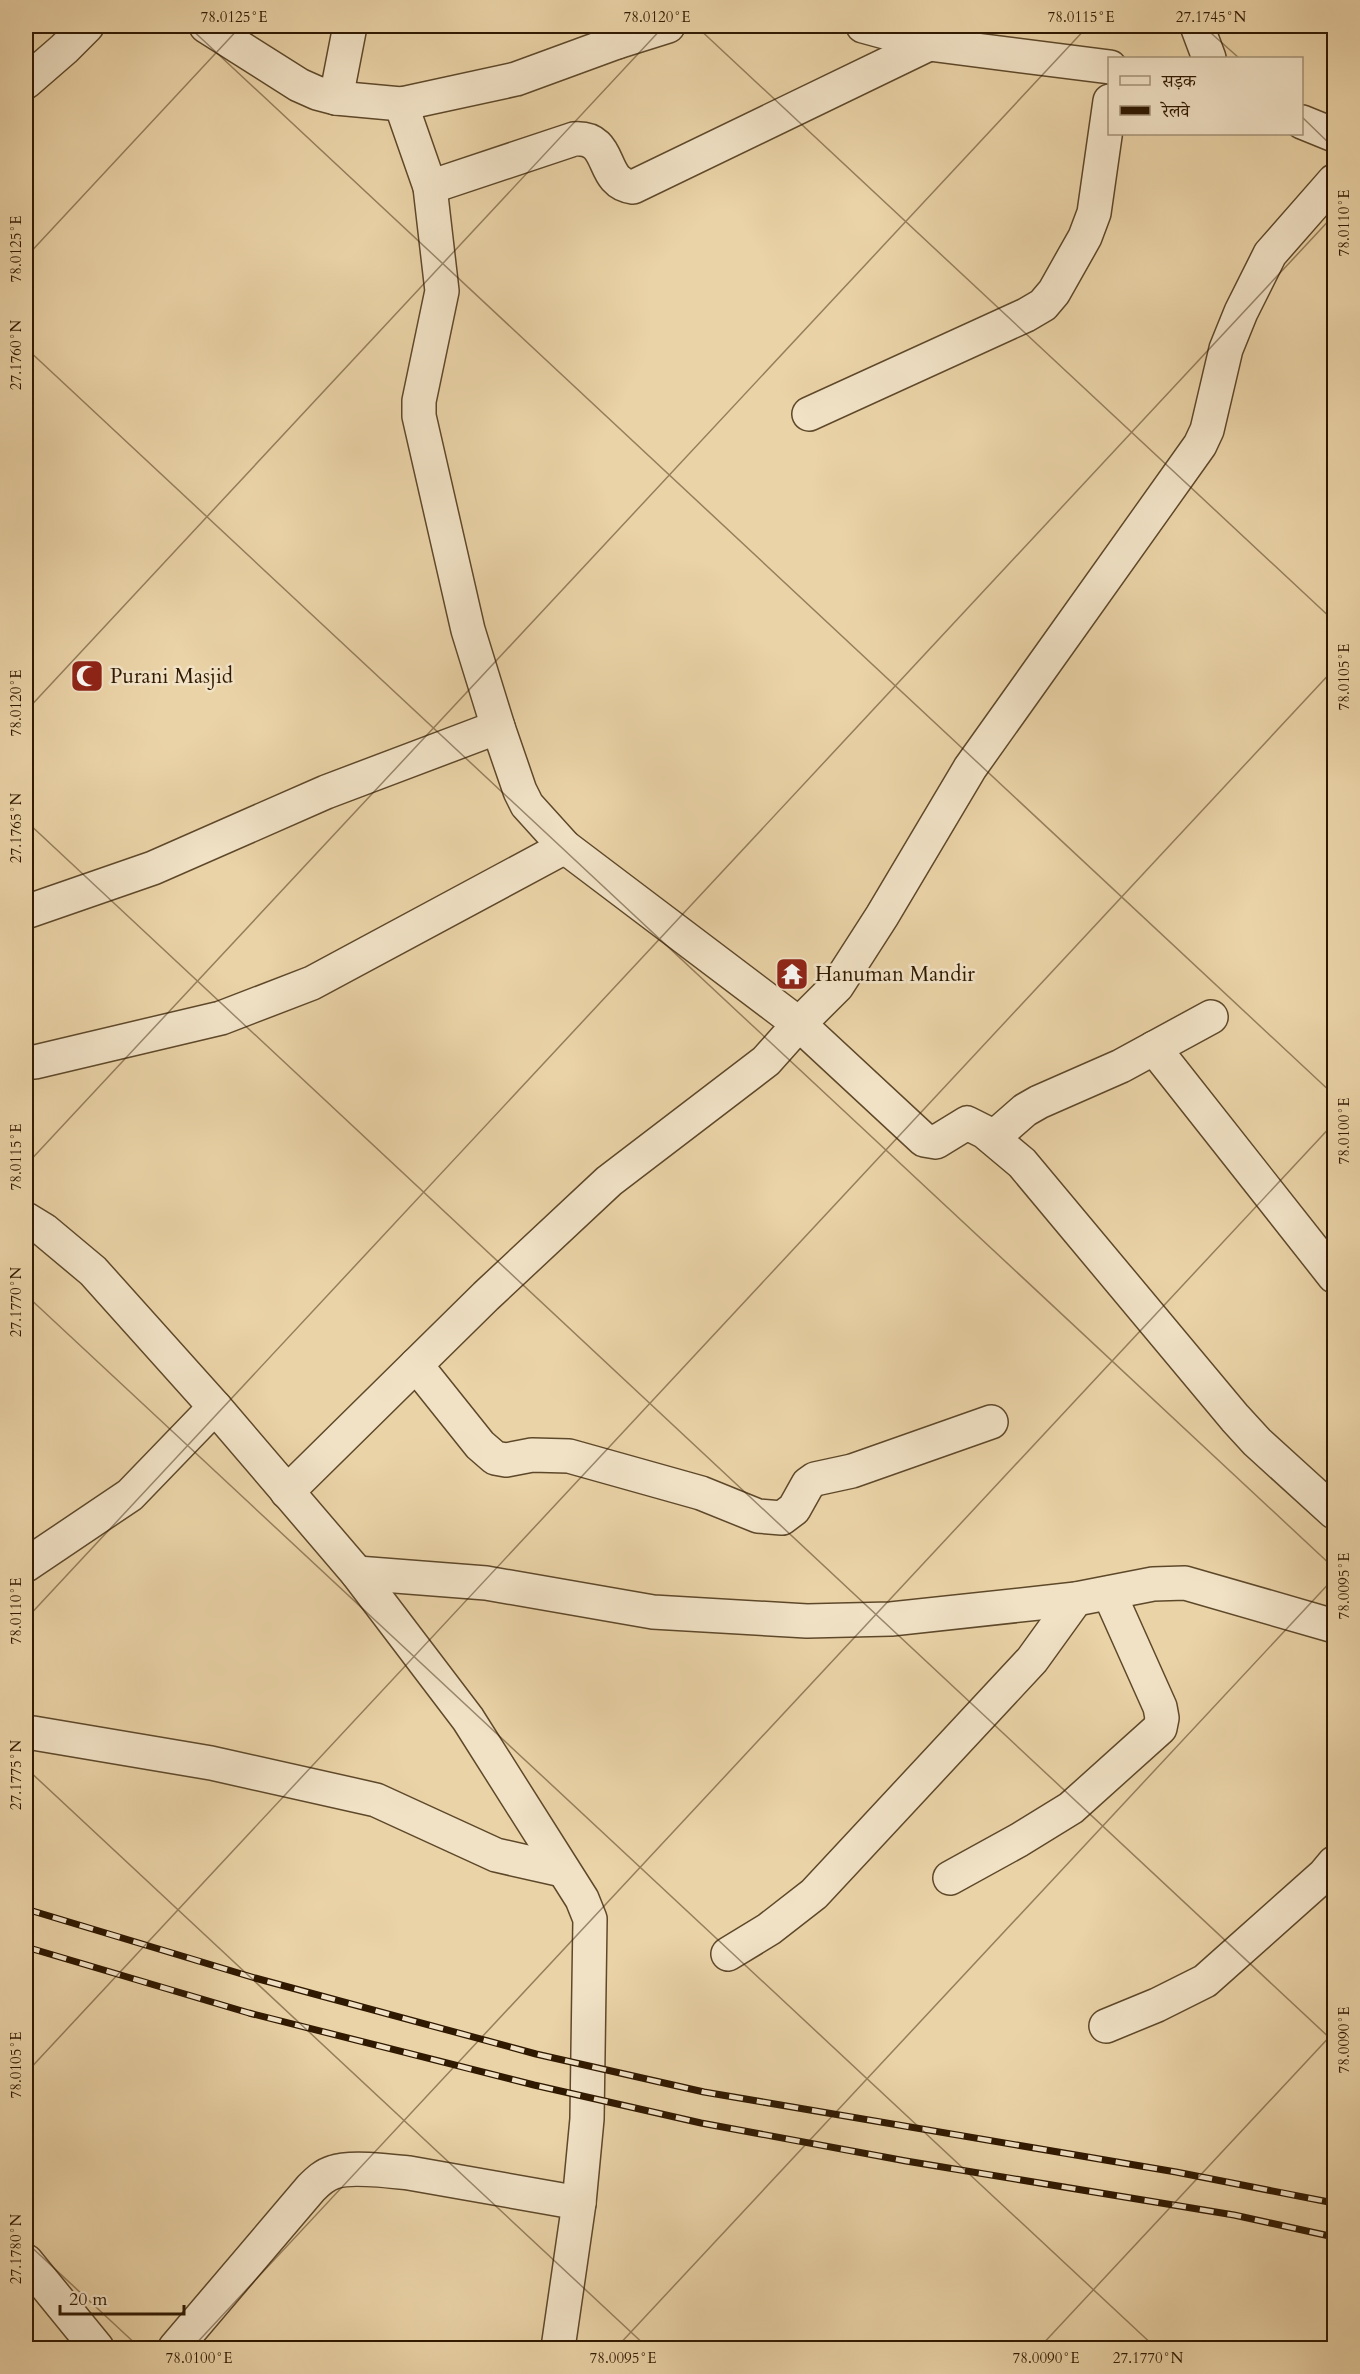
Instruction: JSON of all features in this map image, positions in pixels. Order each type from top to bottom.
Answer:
[{"type":"street","points":[[26,82],[87,26]]},
{"type":"street","points":[[206,26],[299,85],[316,93],[336,98],[401,104],[516,79],[616,34],[668,26]]},
{"type":"street","points":[[336,98],[350,26]]},
{"type":"street","points":[[863,26],[928,44],[1108,67]]},
{"type":"street","points":[[1197,26],[1209,57]]},
{"type":"street","points":[[430,187],[574,139],[587,138],[596,143],[613,175],[620,183],[633,187],[928,44]]},
{"type":"street","points":[[401,104],[430,187],[442,291],[419,401],[419,416],[468,630],[519,791],[527,805],[565,847],[799,1024],[924,1140],[936,1142],[967,1123],[993,1138],[1022,1163],[1235,1418],[1257,1442],[1335,1512]]},
{"type":"street","points":[[809,414],[1026,315],[1043,305],[1066,273],[1085,237],[1094,213],[1108,115]]},
{"type":"street","points":[[1303,122],[1335,135]]},
{"type":"street","points":[[287,1492],[609,1181],[766,1061],[837,986],[882,916],[970,768],[1200,445],[1207,430],[1226,349],[1270,254],[1335,181]]},
{"type":"street","points":[[26,912],[153,868],[326,792],[498,728]]},
{"type":"street","points":[[35,1062],[221,1018],[312,984],[565,847]]},
{"type":"street","points":[[993,1138],[1025,1110],[1039,1102],[1121,1066],[1211,1017]]},
{"type":"street","points":[[1154,1048],[1335,1276]]},
{"type":"street","points":[[26,1219],[44,1230],[93,1271],[215,1407],[357,1573],[468,1719],[582,1899],[590,1919],[587,2119],[579,2203],[558,2349]]},
{"type":"street","points":[[416,1365],[480,1445],[495,1458],[506,1460],[532,1455],[569,1456],[701,1493],[758,1516],[782,1518],[794,1509],[808,1484],[815,1479],[852,1471],[991,1422]]},
{"type":"street","points":[[26,1565],[130,1495],[215,1407]]},
{"type":"street","points":[[357,1573],[486,1583],[653,1612],[807,1622],[891,1619],[1076,1599],[1153,1584],[1185,1583],[1335,1626]]},
{"type":"street","points":[[950,1878],[1071,1808],[1160,1728],[1162,1718],[1160,1707],[1109,1593]]},
{"type":"street","points":[[728,1954],[769,1929],[814,1894],[1032,1660],[1076,1599]]},
{"type":"street","points":[[33,1733],[211,1763],[376,1800],[496,1855],[562,1870]]},
{"type":"street","points":[[1106,2026],[1157,2006],[1205,1981],[1335,1863]]},
{"type":"street","points":[[175,2349],[311,2188],[323,2176],[336,2170],[386,2170],[409,2173],[579,2203]]},
{"type":"street","points":[[26,2261],[97,2349]]},
{"type":"railway","points":[[26,1909],[255,1978],[536,2054],[704,2092],[1176,2172],[1334,2203]]},
{"type":"railway","points":[[26,1947],[249,2013],[534,2085],[701,2123],[906,2161],[1234,2215],[1334,2237]]},
{"type":"place","name":"Purani Masjid","points":[[87,676]]},
{"type":"place","name":"Hanuman Mandir","points":[[792,974]]}]
